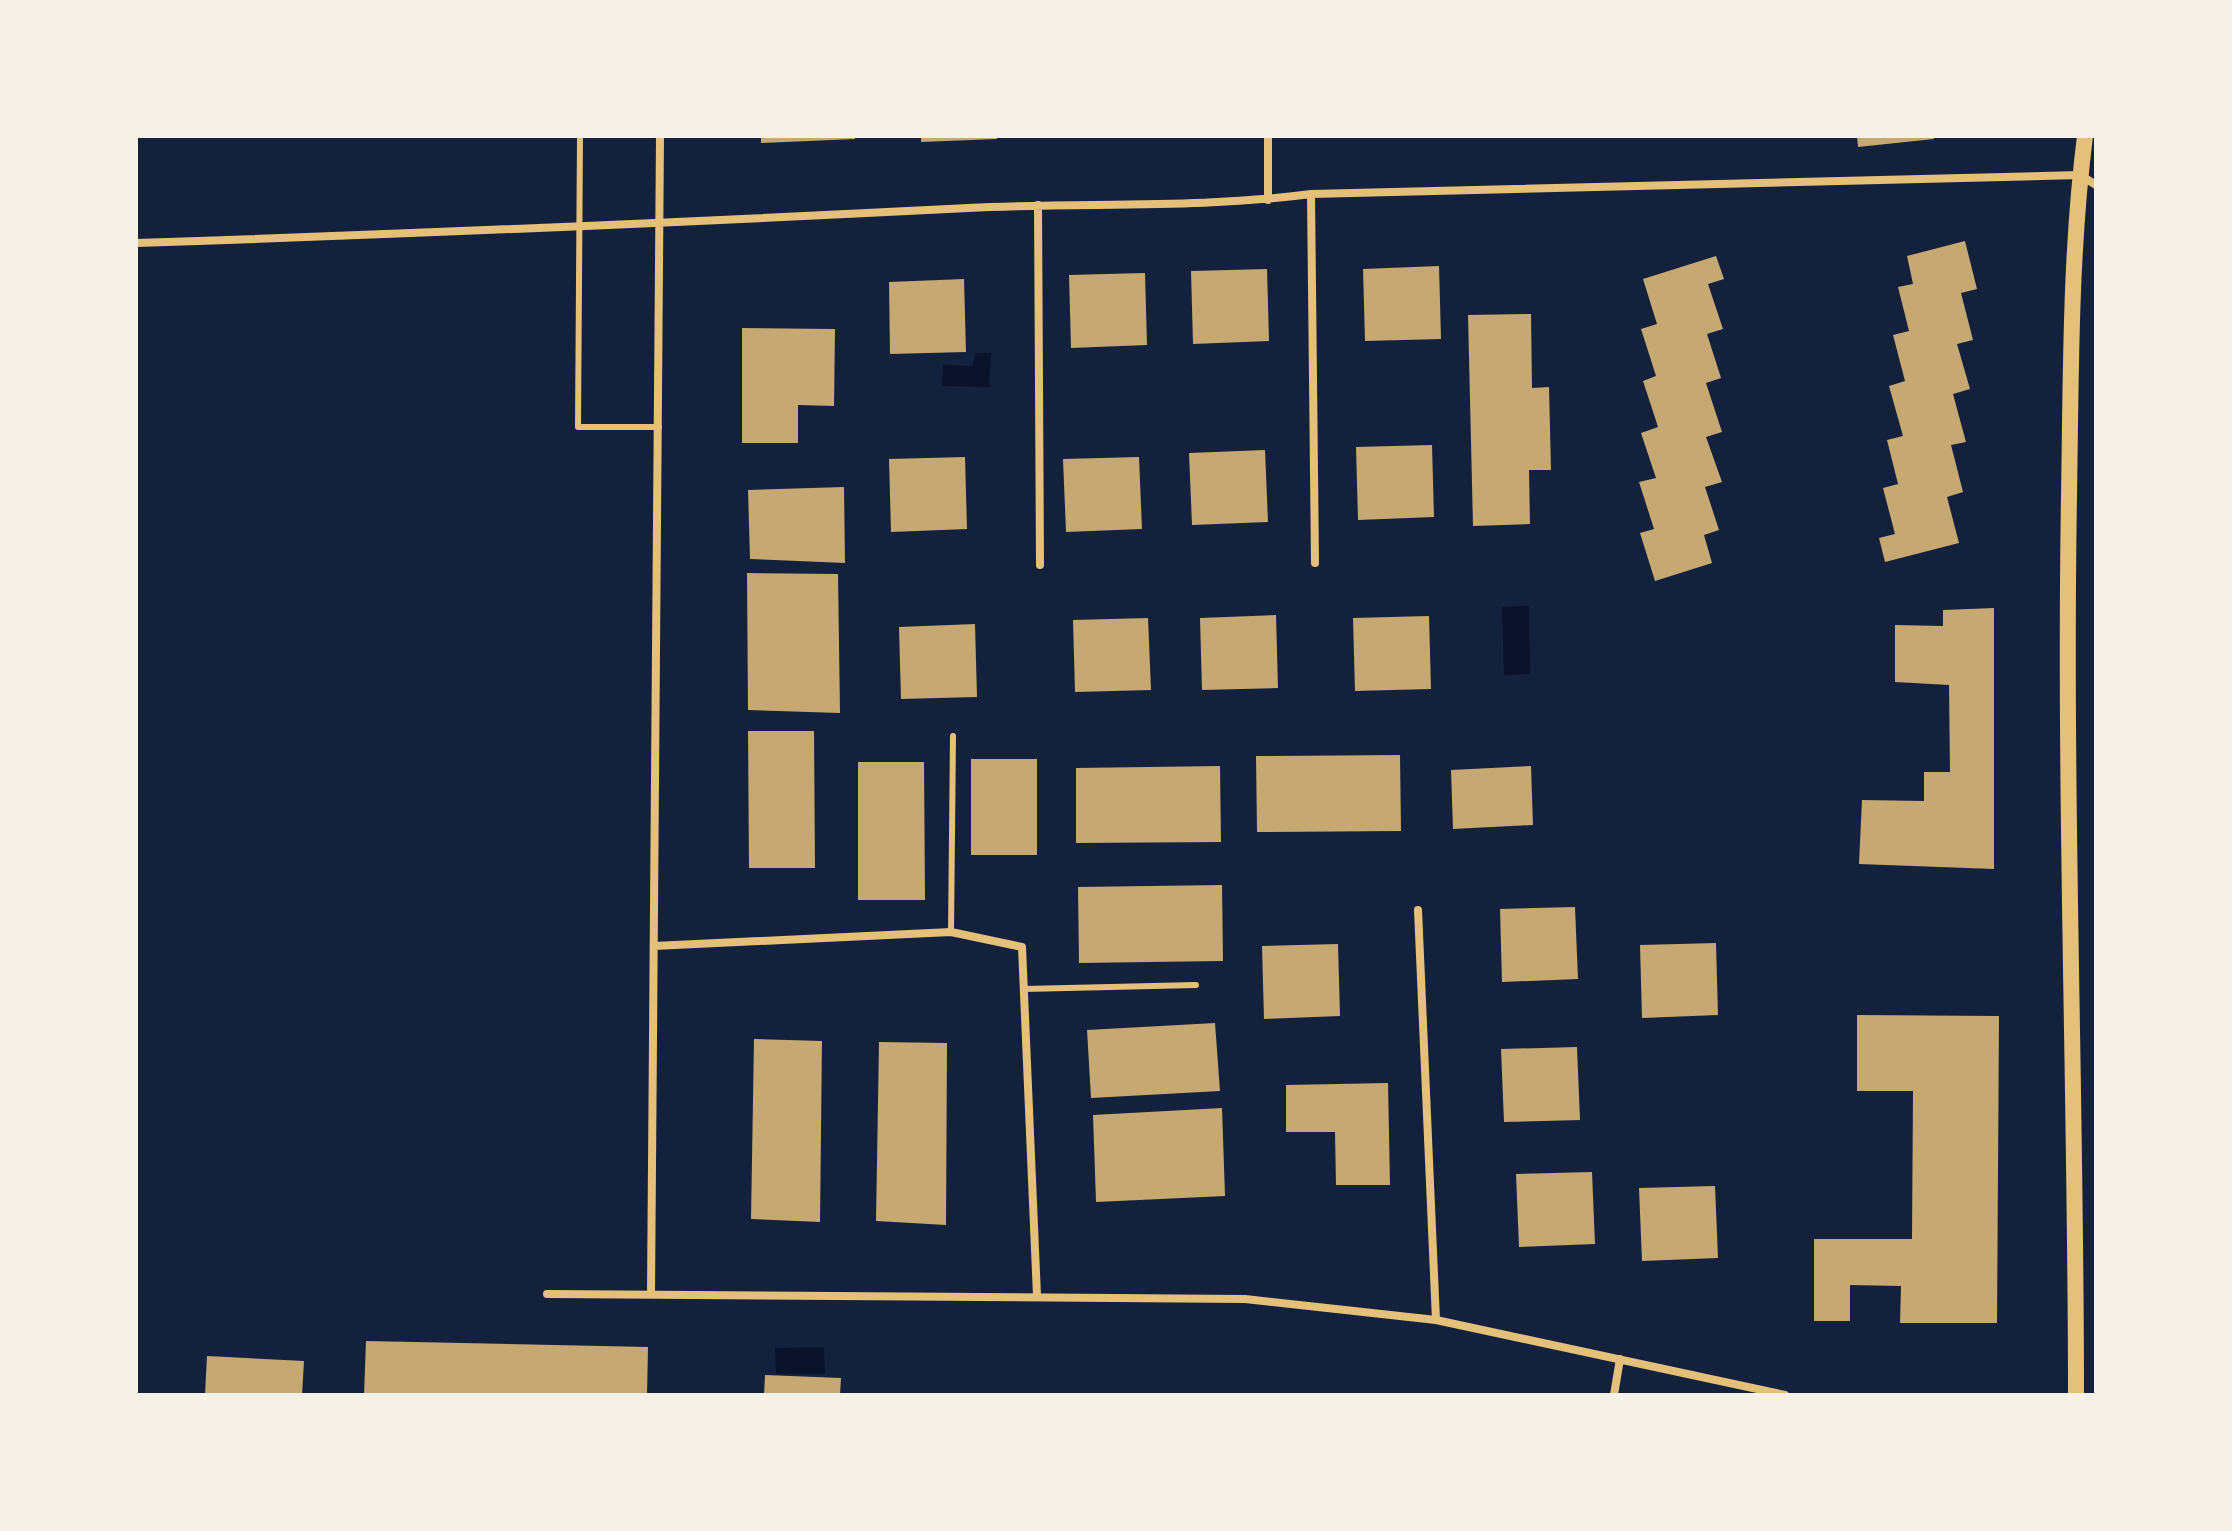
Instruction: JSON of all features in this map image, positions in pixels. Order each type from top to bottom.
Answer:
[{"type":"main road","points":[[2076,1395],[2076,1194],[2068,918],[2067,590],[2073,301],[2085,136]]},
{"type":"street","points":[[651,1294],[662,223],[660,136]]},
{"type":"street","points":[[1268,136],[1268,200]]},
{"type":"street","points":[[136,243],[579,227],[1038,205],[1268,200],[1311,194],[2080,175],[2096,185]]},
{"type":"street","points":[[1311,194],[1315,563]]},
{"type":"street","points":[[1038,205],[1040,565]]},
{"type":"street","points":[[1418,910],[1436,1320]]},
{"type":"street","points":[[654,946],[951,932],[1022,947],[1037,1296]]},
{"type":"street","points":[[547,1294],[1245,1299],[1436,1320],[1785,1395]]},
{"type":"street","points":[[1614,1395],[1620,1359]]},
{"type":"lane","points":[[580,136],[578,427],[659,427]]},
{"type":"lane","points":[[951,932],[953,736]]},
{"type":"lane","points":[[1024,989],[1196,985]]},
{"type":"water","points":[[975,353],[991,353],[989,387],[942,386],[943,365],[973,366]]},
{"type":"water","points":[[1529,606],[1530,674],[1504,675],[1502,607]]},
{"type":"water","points":[[824,1347],[825,1374],[776,1374],[775,1348]]},
{"type":"building","points":[[761,136],[855,136],[855,139],[761,143]]},
{"type":"building","points":[[921,136],[997,136],[997,139],[921,142]]},
{"type":"building","points":[[1857,136],[1934,136],[1934,139],[1858,147]]},
{"type":"building","points":[[1965,241],[1977,289],[1961,293],[1973,340],[1957,344],[1970,389],[1953,394],[1966,442],[1951,445],[1963,492],[1947,497],[1959,543],[1885,562],[1879,538],[1895,534],[1883,488],[1898,484],[1887,440],[1903,436],[1889,386],[1905,381],[1893,335],[1909,331],[1898,287],[1913,284],[1907,256]]},
{"type":"building","points":[[1716,256],[1724,279],[1708,284],[1723,329],[1707,334],[1721,378],[1706,383],[1722,432],[1706,437],[1722,482],[1705,487],[1719,530],[1704,535],[1712,563],[1655,581],[1640,533],[1654,529],[1639,482],[1656,478],[1641,433],[1658,427],[1643,381],[1656,376],[1641,329],[1657,324],[1643,279]]},
{"type":"building","points":[[1439,266],[1441,339],[1365,341],[1363,269]]},
{"type":"building","points":[[1267,269],[1269,341],[1193,344],[1191,271]]},
{"type":"building","points":[[1145,273],[1147,345],[1071,348],[1069,275]]},
{"type":"building","points":[[964,279],[966,352],[890,354],[889,282]]},
{"type":"building","points":[[1531,314],[1532,388],[1549,387],[1551,470],[1529,470],[1530,524],[1473,526],[1468,315]]},
{"type":"building","points":[[742,328],[835,329],[834,406],[798,405],[798,443],[742,443]]},
{"type":"building","points":[[1432,445],[1434,517],[1358,520],[1356,447]]},
{"type":"building","points":[[1265,450],[1268,522],[1192,525],[1189,453]]},
{"type":"building","points":[[965,457],[967,529],[891,532],[889,459]]},
{"type":"building","points":[[1139,457],[1142,529],[1066,532],[1063,459]]},
{"type":"building","points":[[844,487],[845,563],[750,559],[748,490]]},
{"type":"building","points":[[747,573],[838,574],[840,713],[748,710]]},
{"type":"building","points":[[1994,608],[1994,869],[1859,864],[1862,800],[1924,801],[1924,772],[1950,772],[1949,685],[1895,682],[1895,625],[1943,626],[1943,610]]},
{"type":"building","points":[[1276,615],[1278,688],[1202,690],[1200,618]]},
{"type":"building","points":[[1429,616],[1431,689],[1355,691],[1353,618]]},
{"type":"building","points":[[1148,618],[1151,690],[1075,692],[1073,620]]},
{"type":"building","points":[[975,624],[977,697],[901,699],[899,627]]},
{"type":"building","points":[[748,731],[814,731],[815,868],[749,868]]},
{"type":"building","points":[[1400,755],[1401,831],[1257,832],[1256,756]]},
{"type":"building","points":[[971,759],[1037,759],[1037,855],[971,855]]},
{"type":"building","points":[[858,762],[924,762],[925,900],[858,900]]},
{"type":"building","points":[[1220,766],[1221,842],[1076,843],[1076,768]]},
{"type":"building","points":[[1531,766],[1533,825],[1453,829],[1451,770]]},
{"type":"building","points":[[1222,885],[1223,961],[1079,963],[1078,887]]},
{"type":"building","points":[[1575,907],[1578,979],[1502,982],[1500,909]]},
{"type":"building","points":[[1716,943],[1718,1015],[1642,1018],[1640,945]]},
{"type":"building","points":[[1338,944],[1340,1016],[1264,1019],[1262,946]]},
{"type":"building","points":[[1857,1015],[1999,1016],[1997,1323],[1900,1323],[1901,1286],[1850,1285],[1850,1321],[1814,1321],[1814,1239],[1912,1239],[1913,1091],[1857,1091]]},
{"type":"building","points":[[1215,1023],[1220,1091],[1091,1098],[1087,1030]]},
{"type":"building","points":[[754,1039],[822,1041],[820,1222],[751,1219]]},
{"type":"building","points":[[879,1042],[947,1043],[946,1225],[876,1221]]},
{"type":"building","points":[[1577,1047],[1580,1120],[1504,1122],[1501,1049]]},
{"type":"building","points":[[1388,1083],[1390,1185],[1336,1185],[1335,1132],[1286,1132],[1286,1085]]},
{"type":"building","points":[[1222,1108],[1225,1196],[1096,1202],[1093,1115]]},
{"type":"building","points":[[1592,1172],[1595,1244],[1519,1247],[1516,1174]]},
{"type":"building","points":[[1715,1186],[1718,1258],[1642,1261],[1639,1188]]},
{"type":"building","points":[[366,1341],[648,1347],[647,1395],[364,1395]]},
{"type":"building","points":[[207,1356],[304,1361],[302,1395],[205,1395]]},
{"type":"building","points":[[765,1375],[841,1378],[840,1395],[764,1395]]}]
